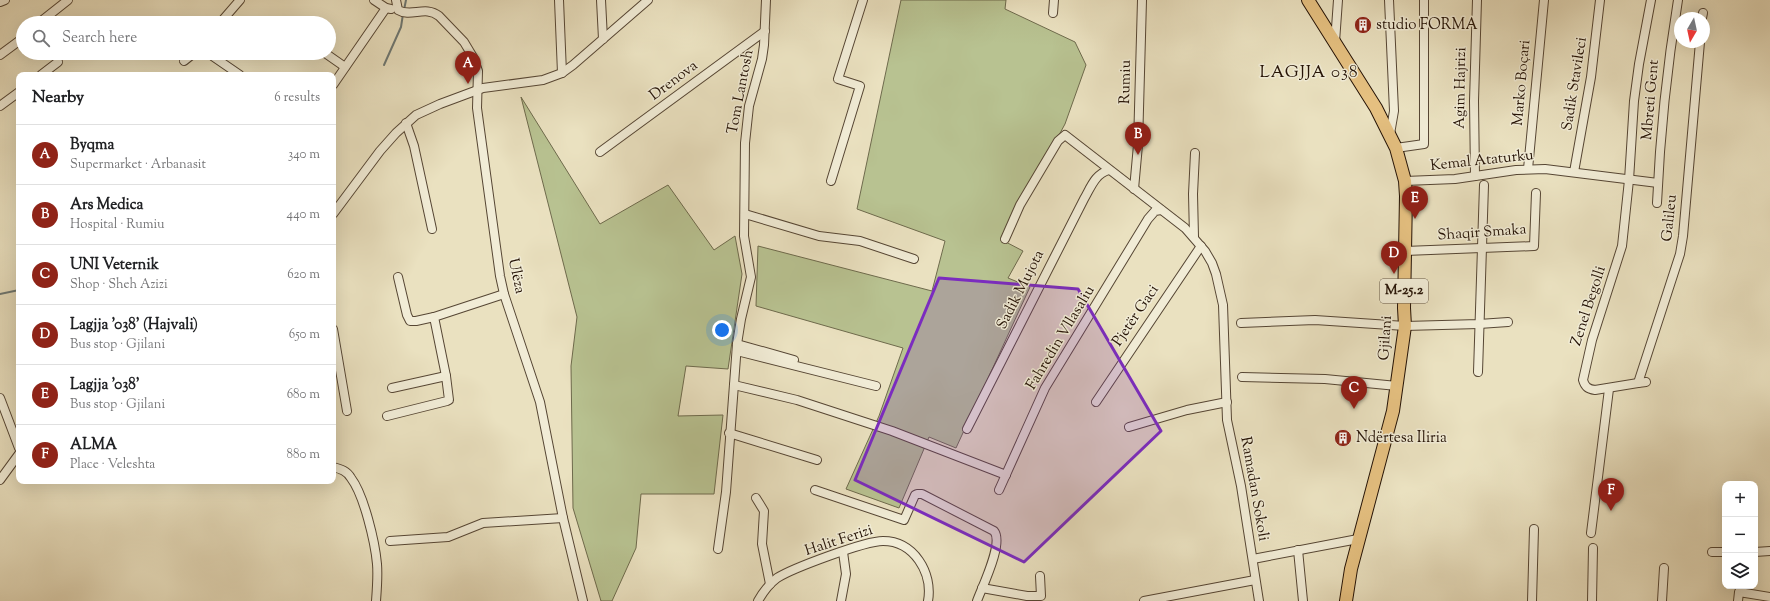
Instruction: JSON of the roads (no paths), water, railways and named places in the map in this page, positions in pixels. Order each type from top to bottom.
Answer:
[{"type":"main road","name":"Gjilani","points":[[1308,0],[1376,108],[1390,134],[1396,148],[1405,181],[1406,196],[1405,326],[1397,386],[1388,432],[1358,539],[1346,601]]},
{"type":"street","points":[[0,2],[5,0]]},
{"type":"street","points":[[48,16],[68,0]]},
{"type":"street","points":[[226,16],[240,0]]},
{"type":"street","points":[[336,81],[386,8],[374,0]]},
{"type":"street","points":[[396,0],[402,12]]},
{"type":"street","points":[[559,0],[562,73]]},
{"type":"street","points":[[601,0],[603,39]]},
{"type":"street","points":[[336,210],[376,156],[406,123],[426,110],[477,90],[488,87],[543,80],[562,73],[648,0]]},
{"type":"street","name":"Tom Lantosh","points":[[718,549],[726,492],[729,433],[737,348],[741,319],[751,277],[745,241],[744,157],[747,123],[753,89],[762,59],[766,0]]},
{"type":"street","points":[[832,181],[860,86],[838,79],[863,0]]},
{"type":"street","points":[[1053,13],[1054,0]]},
{"type":"street","name":"Rumiu","points":[[1134,189],[1138,145],[1142,0]]},
{"type":"street","points":[[1335,43],[1338,0]]},
{"type":"street","points":[[1389,0],[1394,111],[1390,134]]},
{"type":"street","points":[[1396,148],[1424,144],[1424,0]]},
{"type":"street","name":"Agim Hajrizi","points":[[1475,176],[1474,101],[1477,0]]},
{"type":"street","name":"Marko Boçari","points":[[1528,169],[1544,0]]},
{"type":"street","name":"Sadik Stavileci","points":[[1574,172],[1595,48],[1600,0]]},
{"type":"street","name":"Mbreti Gent","points":[[1629,180],[1634,101],[1639,64],[1652,0]]},
{"type":"street","name":"Mbreti Gent","points":[[1657,203],[1669,57],[1678,0]]},
{"type":"street","name":"Ulëza","points":[[386,8],[402,12],[431,11],[439,16],[464,42],[473,57],[478,71],[477,102],[497,259],[504,294],[540,402],[563,518],[583,601]]},
{"type":"street","name":"Drenova","points":[[600,152],[765,31]]},
{"type":"street","points":[[0,55],[16,43]]},
{"type":"street","name":"Galileu","points":[[1642,382],[1680,254],[1684,230],[1699,48]]},
{"type":"street","points":[[218,60],[236,72]]},
{"type":"street","points":[[336,60],[346,67]]},
{"type":"street","points":[[45,72],[58,62]]},
{"type":"street","points":[[0,106],[16,94]]},
{"type":"street","points":[[406,123],[413,140],[432,229]]},
{"type":"street","name":"Ramadan Sokoli","points":[[1005,239],[1020,205],[1058,141],[1065,135],[1174,219],[1194,237],[1201,246],[1209,257],[1216,274],[1223,305],[1228,426],[1241,486],[1252,559],[1358,539]]},
{"type":"street","points":[[1194,237],[1193,194],[1195,153]]},
{"type":"street","name":"Kemal Ataturku","points":[[1405,181],[1441,180],[1528,169],[1574,172],[1658,183]]},
{"type":"street","name":"Sadik Mujota","points":[[968,429],[1084,199],[1097,177],[1109,170]]},
{"type":"street","name":"Zenel Begolli","points":[[1629,180],[1622,246],[1592,340],[1583,380],[1585,386],[1589,389],[1602,390],[1642,382]]},
{"type":"street","points":[[1478,372],[1484,184]]},
{"type":"street","name":"Shaqir Smaka","points":[[1405,251],[1534,246],[1536,193]]},
{"type":"street","name":"Fahredin Vllasaliu","points":[[999,490],[1045,388],[1060,362],[1148,219],[1155,211],[1161,210]]},
{"type":"street","points":[[744,214],[819,236],[860,241],[914,259]]},
{"type":"street","name":"Pjetër Gaci","points":[[1096,402],[1201,246]]},
{"type":"street","points":[[398,277],[407,315],[410,321],[416,322],[434,318],[504,294]]},
{"type":"street","points":[[387,416],[447,401],[449,396],[446,376],[434,318]]},
{"type":"street","points":[[1241,323],[1315,320],[1405,326],[1508,322]]},
{"type":"street","points":[[336,347],[347,411]]},
{"type":"street","points":[[737,348],[852,375]]},
{"type":"street","points":[[737,348],[876,386]]},
{"type":"street","points":[[392,388],[446,376]]},
{"type":"street","points":[[1242,377],[1325,379],[1397,386]]},
{"type":"street","points":[[734,385],[797,400],[892,431],[974,464],[1006,475]]},
{"type":"street","points":[[1591,533],[1609,389]]},
{"type":"street","points":[[0,398],[16,440]]},
{"type":"street","points":[[1129,427],[1187,410],[1227,402]]},
{"type":"street","points":[[729,433],[817,460]]},
{"type":"street","points":[[0,480],[16,458]]},
{"type":"street","points":[[336,468],[343,470],[352,478],[362,501],[375,550],[378,574],[376,601]]},
{"type":"street","points":[[815,490],[904,520],[914,498],[917,494],[919,494],[989,528],[997,535],[998,539],[993,559],[977,601]]},
{"type":"street","points":[[756,498],[764,511],[762,544],[770,584],[758,601]]},
{"type":"street","points":[[390,542],[448,537],[483,523],[563,518]]},
{"type":"street","points":[[1532,601],[1534,529]]},
{"type":"street","name":"Halit Ferizi","points":[[770,584],[787,573],[843,552],[875,542],[892,542],[916,557],[925,571],[929,585],[928,601]]},
{"type":"street","points":[[1592,601],[1593,548]]},
{"type":"street","points":[[1298,550],[1303,601]]},
{"type":"street","points":[[1758,552],[1770,551]]},
{"type":"street","points":[[841,601],[846,574],[843,552]]},
{"type":"street","points":[[1712,552],[1722,552]]},
{"type":"street","points":[[1252,559],[1260,601]]},
{"type":"street","points":[[1662,601],[1664,568]]},
{"type":"street","points":[[982,588],[1027,596],[1041,596],[1040,576]]},
{"type":"street","points":[[1144,601],[1255,580]]},
{"type":"street","points":[[1738,601],[1739,592],[1770,597]]},
{"type":"waterway","points":[[404,10],[406,0]]},
{"type":"waterway","points":[[384,65],[401,27],[403,14]]},
{"type":"waterway","points":[[0,294],[16,291]]},
{"type":"place","name":"studio FORMA","points":[[1363,25]]},
{"type":"place","name":"Byqma","points":[[468,84]]},
{"type":"place","name":"Ars Medica","points":[[1138,155]]},
{"type":"place","name":"Lagjja '038'","points":[[1415,219]]},
{"type":"place","name":"Lagjja '038' (Hajvali)","points":[[1394,274]]},
{"type":"place","name":"UNI Veternik","points":[[1354,409]]},
{"type":"place","name":"Ndërtesa Iliria","points":[[1343,438]]},
{"type":"place","name":"ALMA","points":[[1611,511]]},
{"type":"district","name":"LAGJJA 038","points":[[1309,73]]}]
